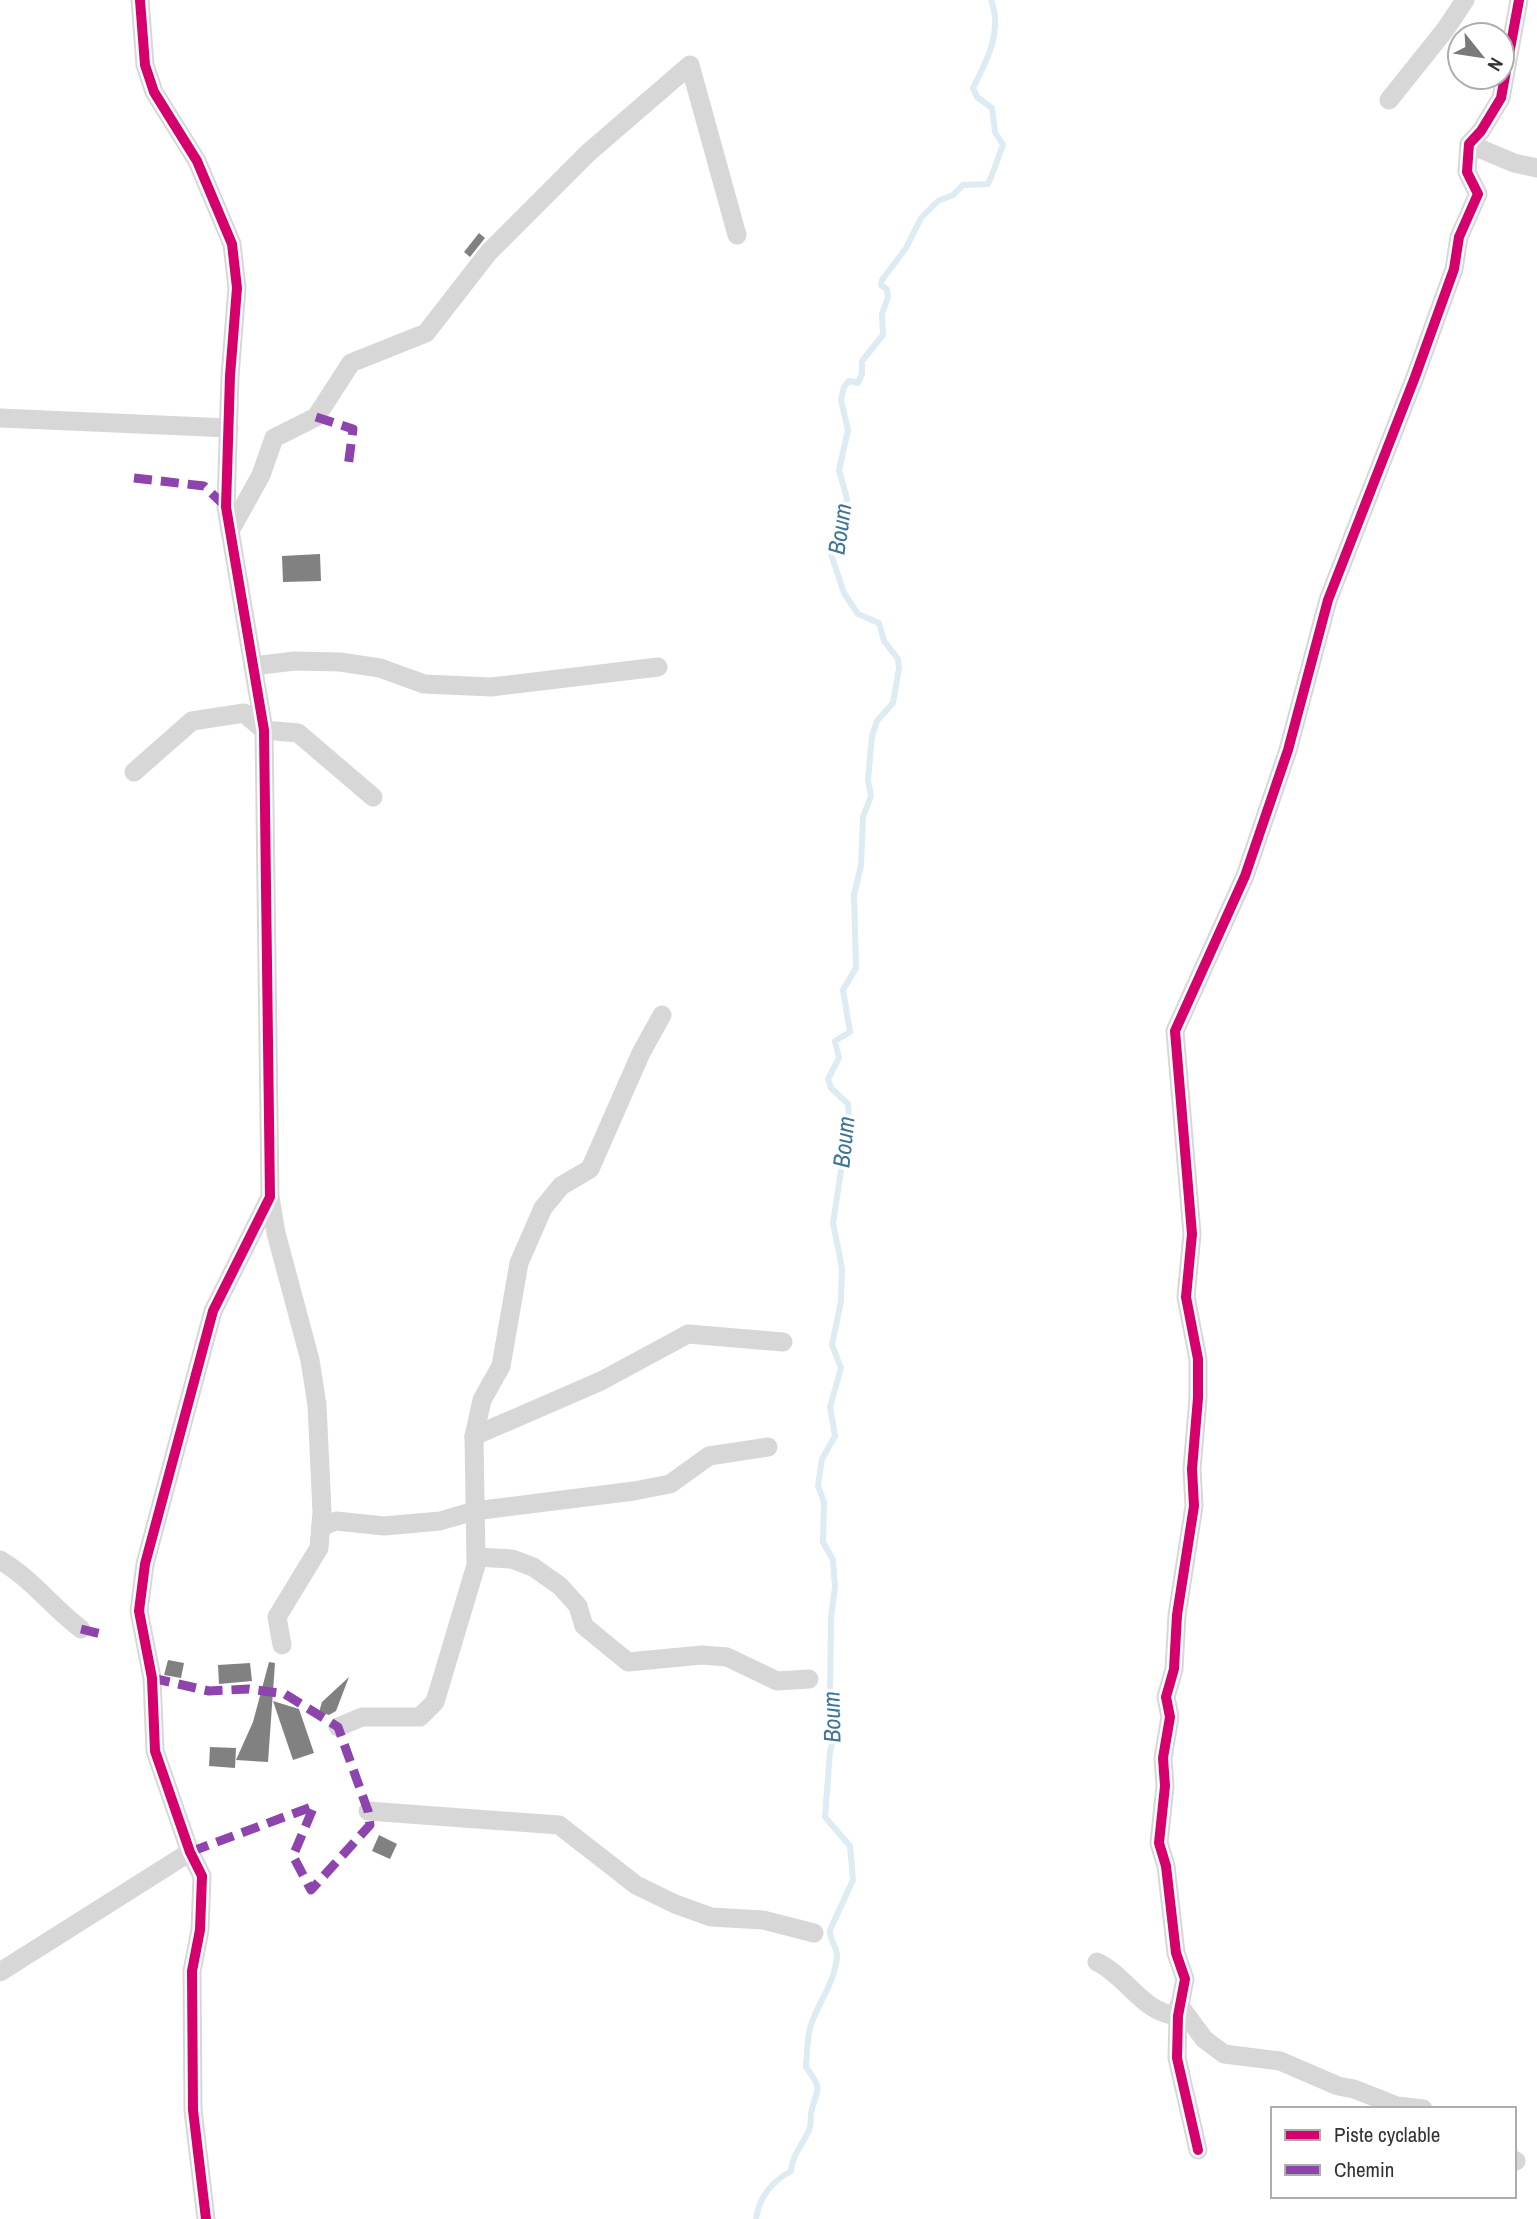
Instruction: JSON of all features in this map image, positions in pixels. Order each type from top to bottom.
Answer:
[{"type":"street","points":[[140,0],[145,65],[154,92],[197,161],[232,244],[237,288],[226,507],[264,730],[270,1197],[276,1233],[310,1360],[317,1405],[321,1527],[318,1548],[277,1617],[282,1645]]},
{"type":"street","points":[[1389,100],[1445,30],[1465,0]]},
{"type":"street","points":[[1198,2150],[1177,2058],[1178,2010],[1185,1979],[1174,1942],[1158,1824],[1170,1717],[1166,1697],[1174,1669],[1177,1615],[1194,1506],[1192,1469],[1198,1359],[1186,1297],[1192,1234],[1175,1031],[1245,876],[1288,750],[1328,600],[1454,269],[1459,237],[1478,194],[1467,172],[1469,144],[1481,131],[1501,98],[1519,0]]},
{"type":"street","points":[[230,531],[261,475],[274,438],[316,417],[351,363],[426,333],[498,243],[588,152],[691,65],[737,235]]},
{"type":"street","points":[[1469,144],[1514,163],[1537,167]]},
{"type":"street","points":[[0,418],[229,428]]},
{"type":"street","points":[[253,666],[295,661],[340,662],[380,668],[424,684],[491,687],[658,667]]},
{"type":"street","points":[[134,772],[192,721],[244,713],[264,730],[298,733],[373,797]]},
{"type":"street","points":[[338,1727],[362,1717],[419,1717],[435,1702],[466,1606],[476,1557],[474,1436],[482,1400],[501,1366],[519,1263],[543,1208],[561,1186],[590,1169],[640,1053],[662,1015]]},
{"type":"street","points":[[206,2219],[193,2096],[192,1970],[200,1930],[202,1876],[190,1852],[155,1751],[152,1678],[139,1611],[148,1552],[213,1311],[270,1197]]},
{"type":"street","points":[[474,1436],[601,1381],[688,1334],[783,1342]]},
{"type":"street","points":[[321,1527],[336,1521],[384,1526],[440,1521],[474,1511],[582,1499],[670,1484],[709,1456],[768,1447]]},
{"type":"street","points":[[476,1557],[512,1559],[542,1573],[560,1586],[578,1606],[584,1626],[628,1662],[702,1655],[726,1657],[777,1681],[809,1679]]},
{"type":"street","points":[[0,1560],[25,1575],[54,1609],[81,1629]]},
{"type":"street","points":[[368,1811],[559,1825],[636,1885],[675,1904],[711,1917],[763,1920],[814,1933]]},
{"type":"street","points":[[0,1972],[190,1852]]},
{"type":"street","points":[[1097,1962],[1110,1968],[1127,1989],[1163,2015],[1178,2010]]},
{"type":"street","points":[[1178,2010],[1204,2039],[1224,2054],[1280,2061],[1338,2086],[1406,2107]]},
{"type":"building","points":[[479,233],[485,238],[470,257],[464,252]]},
{"type":"building","points":[[320,554],[321,581],[283,582],[282,556]]},
{"type":"building","points":[[168,1660],[184,1663],[181,1678],[164,1675]]},
{"type":"building","points":[[269,1662],[275,1663],[268,1762],[236,1760],[253,1722]]},
{"type":"building","points":[[250,1663],[252,1681],[219,1684],[218,1665]]},
{"type":"building","points":[[349,1677],[336,1711],[329,1715],[319,1712],[322,1702]]},
{"type":"building","points":[[273,1701],[299,1709],[314,1753],[293,1760]]},
{"type":"building","points":[[210,1747],[236,1748],[235,1768],[209,1766]]},
{"type":"building","points":[[379,1835],[397,1844],[390,1859],[372,1851]]},
{"type":"waterway","name":"Boum","points":[[756,2219],[768,2190],[791,2171],[810,2128],[811,2113],[818,2090],[806,2067],[809,2033],[836,1966],[837,1952],[830,1930],[853,1880],[850,1846],[825,1817],[830,1752],[836,1728],[830,1696],[831,1618],[835,1587],[833,1560],[823,1542],[824,1502],[818,1486],[822,1459],[835,1436],[830,1407],[841,1368],[832,1345],[841,1301],[842,1268],[833,1223],[849,1118],[848,1104],[831,1088],[828,1079],[839,1058],[835,1041],[850,1032],[843,990],[856,968],[854,895],[861,865],[863,817],[871,796],[868,780],[872,736],[877,721],[893,703],[899,668],[898,659],[884,641],[879,623],[858,614],[844,593],[831,554],[847,499],[839,470],[848,430],[841,400],[844,387],[849,381],[858,383],[862,374],[862,361],[883,335],[882,314],[888,297],[887,289],[881,285],[882,280],[906,248],[921,218],[938,201],[953,195],[963,185],[988,184],[994,170],[1003,145],[995,132],[992,108],[977,97],[973,88],[992,45],[995,23],[991,0]]},
{"type":"marked path","points":[[316,417],[353,429],[348,467]]},
{"type":"marked path","points":[[134,478],[204,486],[226,507]]},
{"type":"marked path","points":[[81,1629],[101,1634]]},
{"type":"marked path","points":[[152,1678],[209,1691],[249,1689],[285,1694],[338,1727],[368,1811],[370,1825],[311,1890],[293,1856],[314,1806],[190,1852]]},
{"type":"cycle path","points":[[140,0],[145,65],[154,92],[197,161],[232,244],[237,288],[230,376],[226,507],[264,730],[270,1197],[213,1311],[145,1564],[139,1611],[152,1678],[155,1751],[190,1852],[202,1876],[200,1930],[192,1971],[193,2110],[206,2219]]},
{"type":"cycle path","points":[[1198,2150],[1177,2058],[1178,2016],[1185,1979],[1176,1953],[1166,1866],[1159,1843],[1165,1786],[1163,1758],[1170,1717],[1166,1697],[1174,1669],[1177,1615],[1194,1506],[1192,1469],[1198,1398],[1198,1359],[1186,1297],[1192,1234],[1175,1031],[1245,876],[1288,750],[1328,600],[1454,269],[1459,237],[1478,194],[1467,172],[1469,144],[1481,131],[1501,98],[1519,0]]}]
